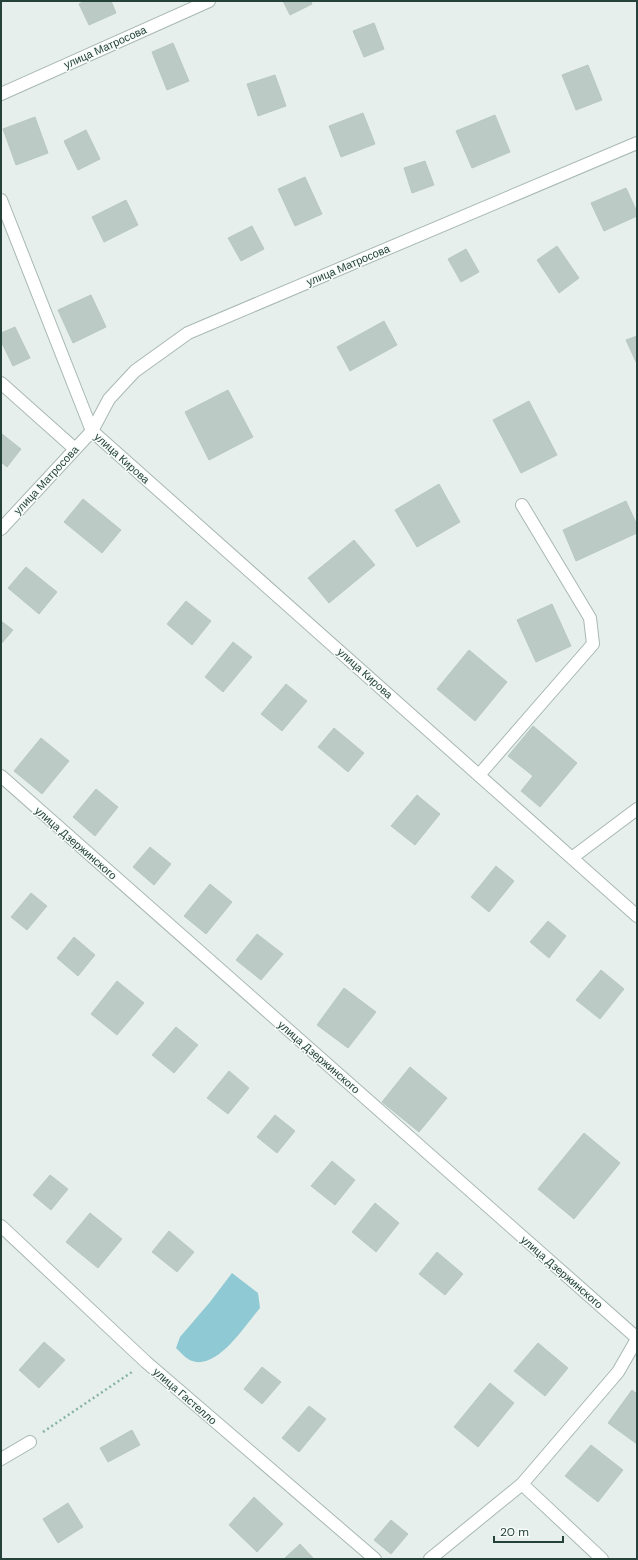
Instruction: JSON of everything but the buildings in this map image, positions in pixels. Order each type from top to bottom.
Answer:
[{"type":"street","name":"улица Матросова","points":[[1,94],[209,1]]},
{"type":"street","name":"улица Матросова","points":[[1,529],[92,431],[110,398],[135,371],[188,333],[637,143]]},
{"type":"street","points":[[1,200],[92,431]]},
{"type":"street","points":[[1,383],[75,448]]},
{"type":"street","name":"улица Кирова","points":[[92,431],[573,857],[637,916]]},
{"type":"street","points":[[479,774],[593,644],[590,618],[522,505]]},
{"type":"street","name":"улица Дзержинского","points":[[1,776],[637,1338]]},
{"type":"street","points":[[573,857],[637,809]]},
{"type":"street","name":"улица Гастелло","points":[[1,1226],[146,1362],[375,1559]]},
{"type":"street","points":[[430,1559],[522,1484],[618,1372],[637,1338]]},
{"type":"street","points":[[1,1459],[30,1442]]},
{"type":"street","points":[[522,1484],[602,1559]]},
{"type":"path","points":[[30,1442],[146,1362]]},
{"type":"water","points":[[232,1273],[258,1293],[260,1308],[232,1342],[215,1357],[205,1361],[196,1362],[190,1360],[176,1348],[180,1337],[210,1302]]}]
